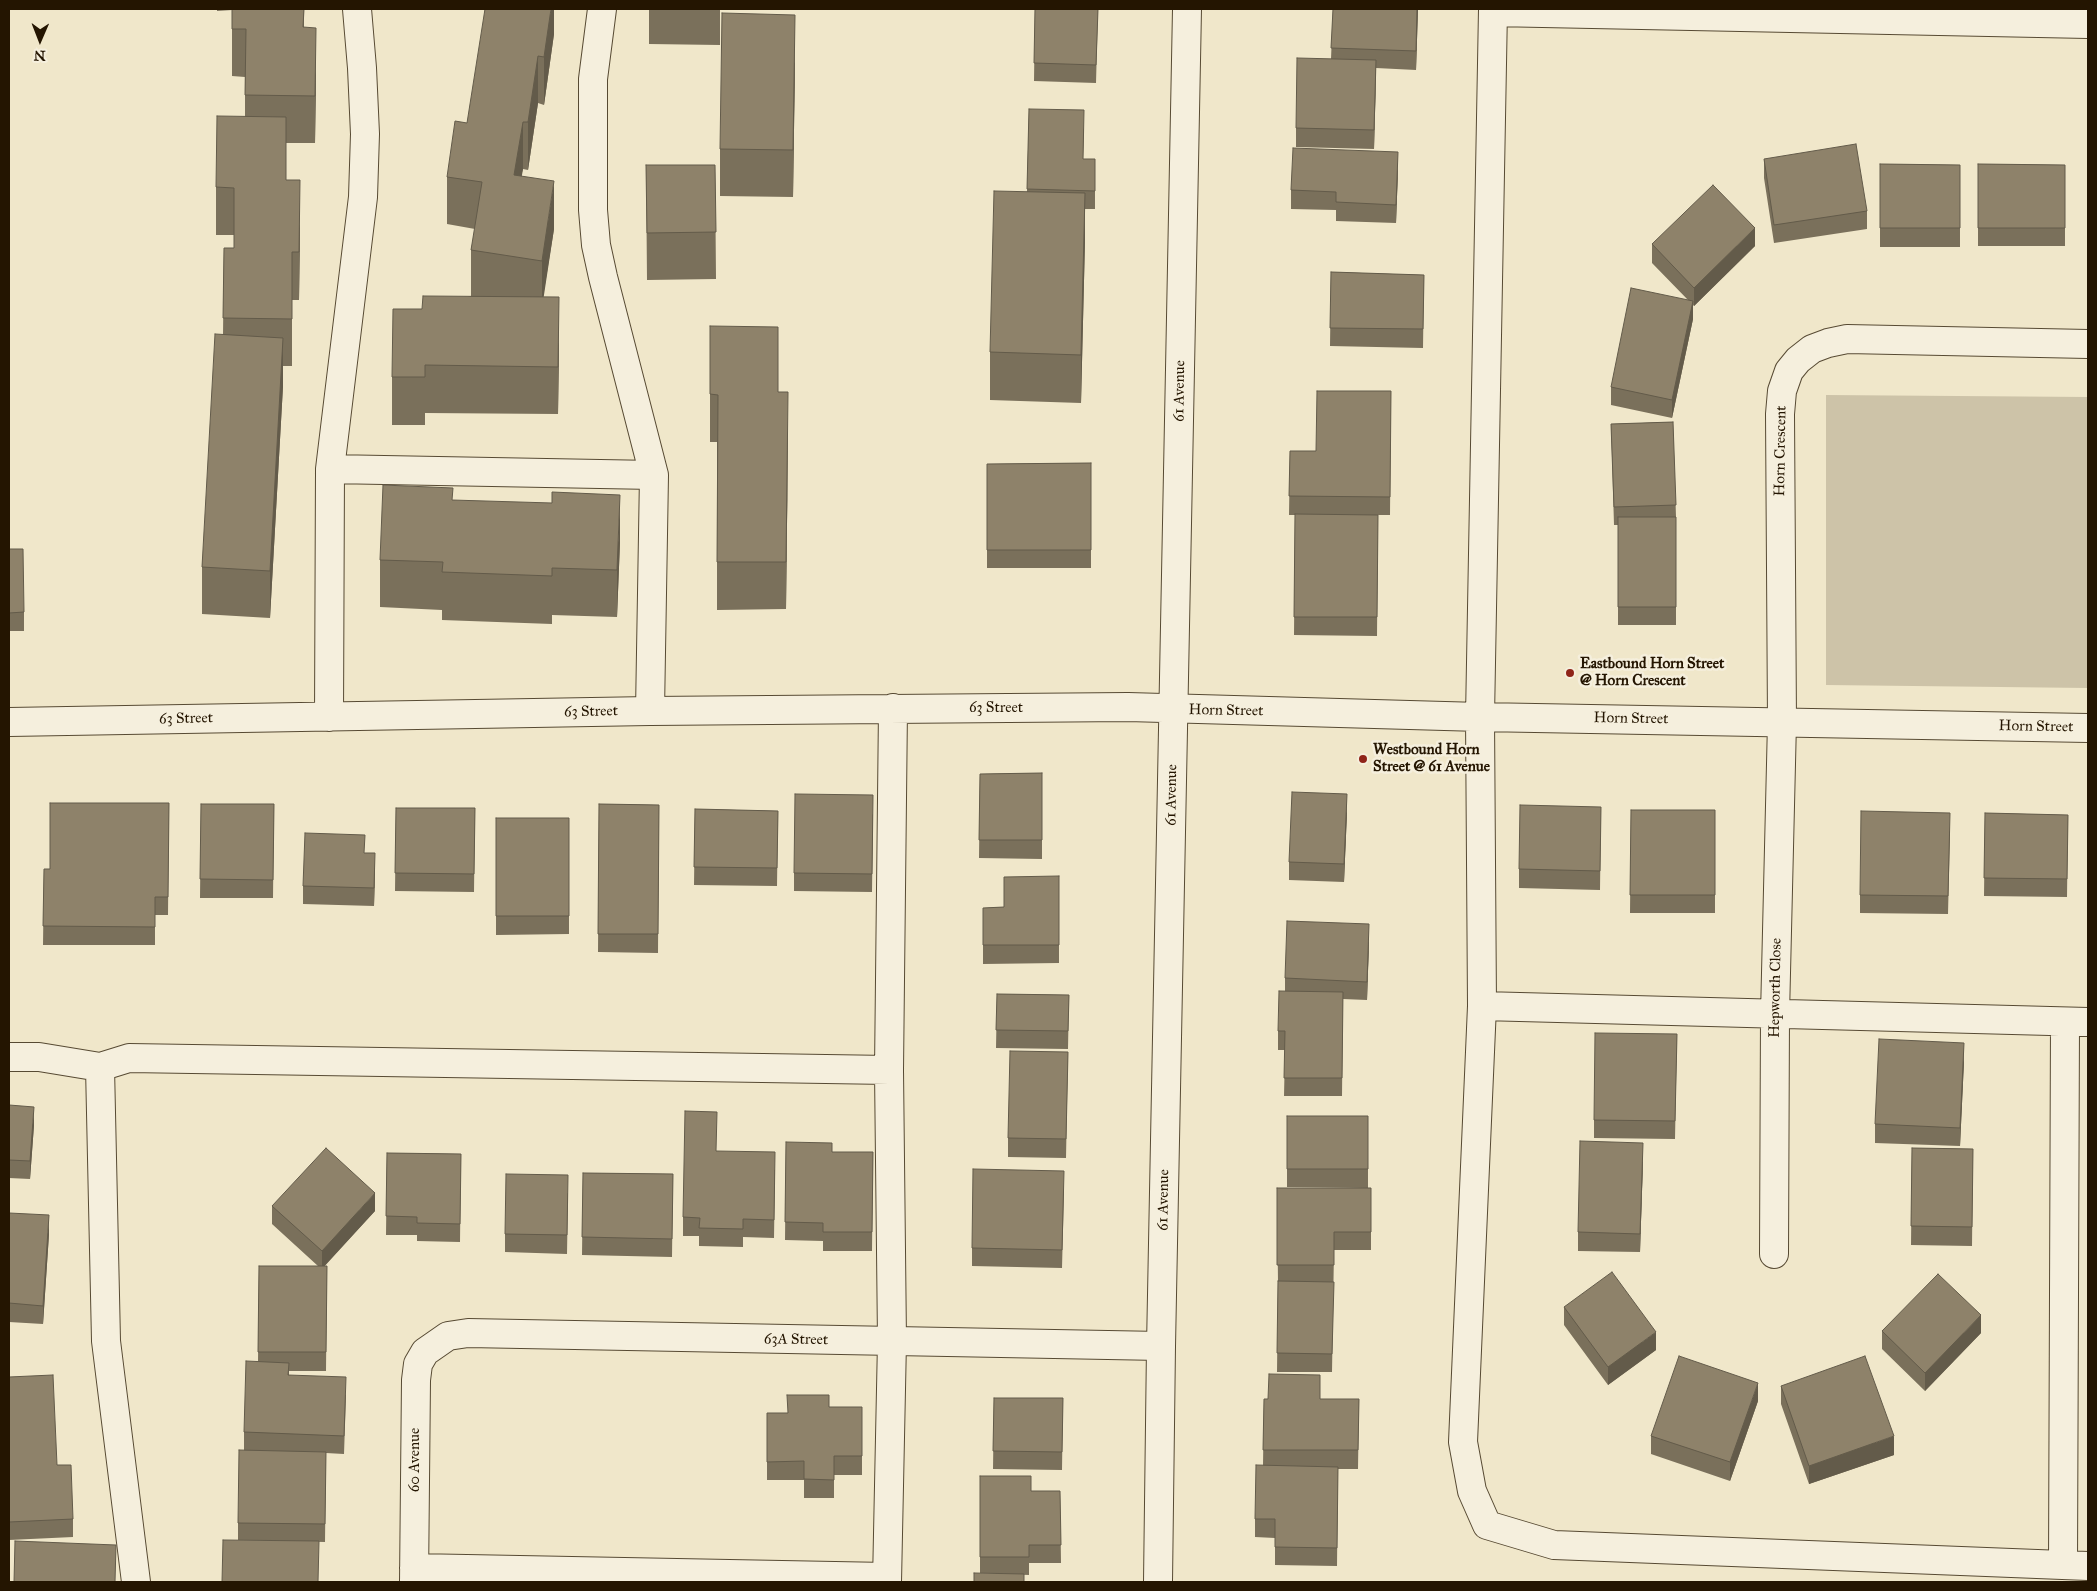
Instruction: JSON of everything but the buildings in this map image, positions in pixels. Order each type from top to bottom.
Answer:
[{"type":"street","points":[[329,717],[330,469],[363,197],[365,134],[357,9]]},
{"type":"street","points":[[602,9],[593,79],[593,210],[596,245],[603,277],[654,475],[650,711]]},
{"type":"street","name":"61 Avenue","points":[[1158,1582],[1161,1346],[1188,9]]},
{"type":"street","points":[[1482,1006],[2077,1022],[2076,1566],[1554,1545],[1487,1526],[1472,1491],[1463,1442],[1482,1006],[1480,717],[1493,10],[2088,24]]},
{"type":"street","name":"Horn Crescent","points":[[1782,722],[1780,414],[1782,391],[1789,371],[1798,360],[1812,350],[1828,343],[1847,339],[2088,344]]},
{"type":"street","points":[[330,469],[654,475]]},
{"type":"street","name":"63 Street","points":[[9,722],[893,708],[1128,707],[1174,709]]},
{"type":"street","points":[[414,1575],[887,1580],[892,1341],[889,1070],[893,708]]},
{"type":"street","name":"Horn Street","points":[[1174,709],[1480,717],[2088,728]]},
{"type":"street","name":"Hepworth Close","points":[[1774,1254],[1775,1015],[1782,722]]},
{"type":"street","points":[[9,1057],[38,1057],[100,1067],[129,1058],[889,1070]]},
{"type":"street","points":[[100,1067],[106,1341],[136,1582]]},
{"type":"street","name":"63A Street","points":[[434,1344],[448,1336],[468,1333],[1161,1346]]},
{"type":"street","name":"60 Avenue","points":[[414,1575],[416,1380],[418,1364],[425,1352],[434,1344]]},
{"type":"shaded area","points":[[1826,395],[2088,397],[2088,688],[1826,685]]},
{"type":"place","name":"Eastbound Horn Street @ Horn Crescent","points":[[1570,673]]},
{"type":"place","name":"Westbound Horn Street @ 61 Avenue","points":[[1363,759]]}]
